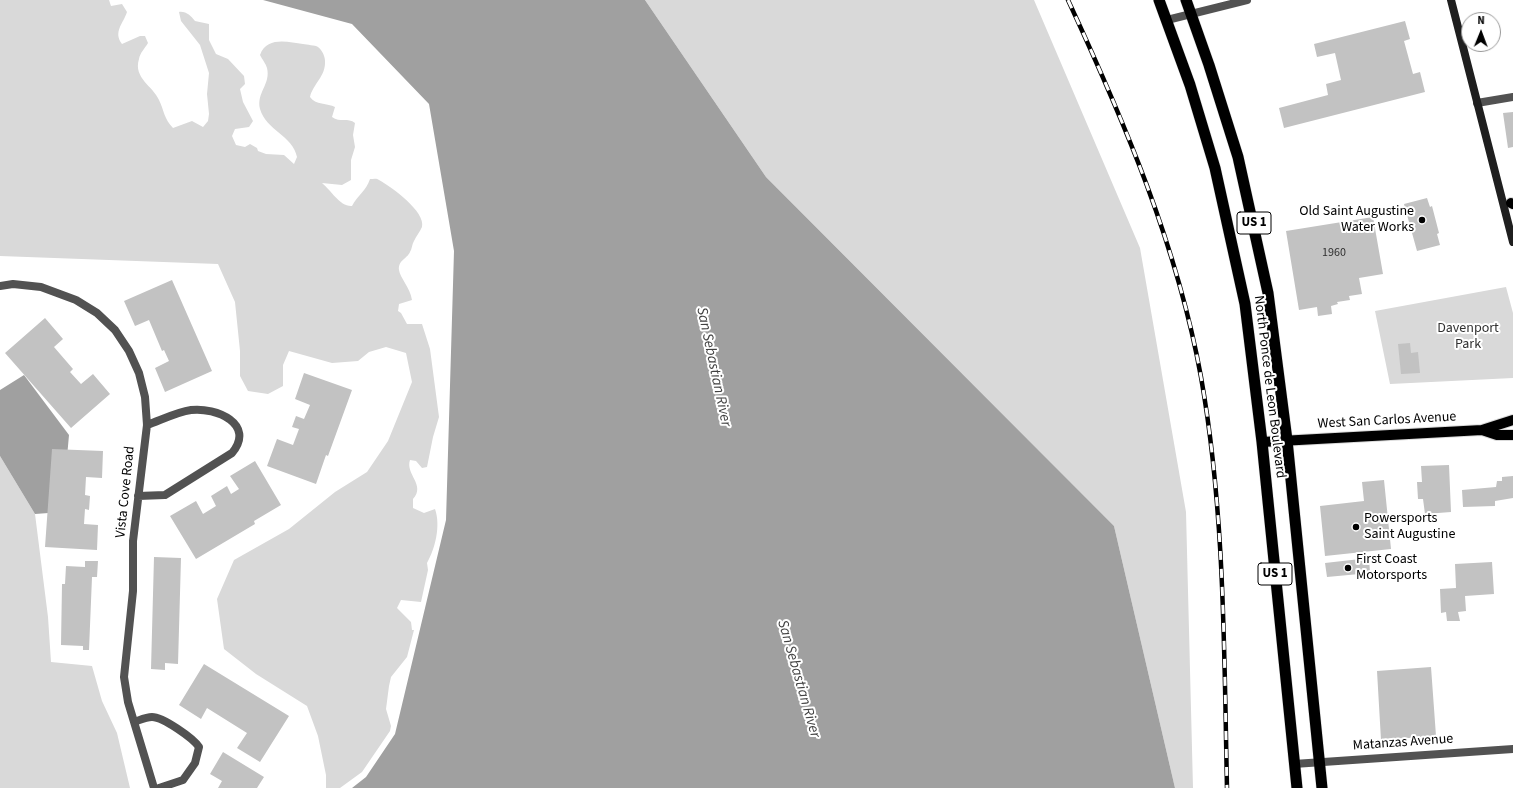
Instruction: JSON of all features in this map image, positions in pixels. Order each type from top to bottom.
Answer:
[{"type":"highway","name":"North Ponce de Leon Boulevard","points":[[1159,0],[1190,85],[1224,204],[1245,304],[1262,442],[1297,788]]},
{"type":"highway","name":"North Ponce de Leon Boulevard","points":[[1186,0],[1225,114],[1250,203],[1268,293],[1287,440],[1322,788]]},
{"type":"main road","points":[[1451,0],[1513,242]]},
{"type":"main road","points":[[1500,193],[1512,204]]},
{"type":"main road","points":[[1482,430],[1513,420]]},
{"type":"main road","name":"West San Carlos Avenue","points":[[1262,442],[1482,430],[1497,435],[1513,435]]},
{"type":"street","points":[[1167,20],[1247,0]]},
{"type":"street","points":[[1477,103],[1513,97]]},
{"type":"street","name":"Vista Cove Road","points":[[0,286],[27,285],[53,290],[76,300],[97,313],[115,330],[134,362],[143,385],[147,425],[133,541],[133,591],[124,677],[128,702],[154,788]]},
{"type":"street","points":[[138,496],[165,495],[232,453],[238,446],[240,437],[240,430],[236,424],[214,411],[202,409],[190,410],[147,425]]},
{"type":"street","points":[[134,722],[153,717],[161,719],[195,741],[199,747],[195,763],[183,780],[159,788]]},
{"type":"street","name":"Matanzas Avenue","points":[[1294,764],[1513,749]]},
{"type":"green space","points":[[0,0],[109,0],[111,6],[122,4],[127,12],[120,28],[118,36],[119,40],[122,44],[140,36],[145,36],[148,43],[141,53],[138,66],[139,71],[141,77],[156,95],[166,118],[173,128],[192,121],[203,127],[208,121],[209,114],[207,94],[209,73],[200,45],[181,21],[179,12],[186,13],[195,21],[209,24],[209,40],[216,54],[228,59],[244,76],[245,84],[240,89],[243,102],[253,121],[249,127],[235,129],[232,136],[236,145],[245,147],[250,144],[257,148],[258,151],[266,154],[284,155],[294,164],[297,157],[295,150],[285,138],[273,128],[263,116],[260,109],[260,98],[268,74],[266,66],[260,55],[263,49],[268,45],[278,42],[291,42],[318,47],[324,55],[325,66],[324,71],[310,97],[318,103],[335,107],[332,117],[335,119],[350,120],[355,123],[353,135],[355,147],[351,160],[351,180],[342,185],[322,183],[340,201],[348,206],[352,206],[370,179],[377,179],[392,188],[407,200],[419,214],[422,221],[422,227],[413,242],[411,251],[401,262],[399,267],[400,273],[412,300],[399,304],[398,311],[401,313],[407,324],[422,324],[430,349],[439,417],[427,467],[422,468],[416,461],[410,460],[409,465],[417,489],[413,499],[413,508],[424,513],[435,509],[437,516],[437,530],[435,544],[427,563],[428,570],[421,602],[401,600],[397,608],[411,622],[412,630],[414,630],[407,657],[391,677],[386,709],[391,726],[390,731],[362,772],[340,788],[326,788],[326,775],[318,736],[307,706],[256,674],[224,649],[217,599],[234,560],[289,529],[335,492],[367,472],[388,441],[412,382],[406,353],[386,347],[369,352],[358,361],[332,363],[289,351],[283,365],[283,386],[268,394],[248,391],[240,376],[240,351],[235,302],[218,264],[0,256]]},
{"type":"green space","points":[[645,0],[1034,0],[1140,248],[1186,512],[1193,788],[1175,788],[1114,526],[766,177]]},
{"type":"green space","name":"Davenport Park","points":[[1506,287],[1513,313],[1513,378],[1390,384],[1375,311]]},
{"type":"green space","points":[[0,456],[35,514],[48,617],[51,662],[92,666],[102,701],[117,733],[130,788],[0,788]]},
{"type":"water","name":"San Sebastian River","points":[[263,0],[645,0],[766,177],[1114,526],[1175,788],[352,788],[366,777],[395,734],[446,520],[454,251],[429,104],[352,24]]},
{"type":"water","points":[[24,375],[69,435],[62,512],[35,514],[0,456],[0,390]]},
{"type":"building","points":[[1405,21],[1410,39],[1404,41],[1413,74],[1420,72],[1425,92],[1284,128],[1279,108],[1328,95],[1326,84],[1341,80],[1335,53],[1317,57],[1314,44]]},
{"type":"building","points":[[1513,112],[1513,147],[1508,148],[1503,113]]},
{"type":"building","name":"Old Saint Augustine Water Works","points":[[1427,198],[1430,207],[1432,206],[1439,233],[1437,234],[1440,245],[1417,251],[1404,204]]},
{"type":"building","points":[[1373,217],[1383,274],[1359,278],[1362,294],[1349,296],[1350,300],[1337,302],[1338,304],[1331,306],[1332,314],[1318,316],[1317,307],[1299,310],[1286,231]]},
{"type":"building","points":[[172,280],[212,371],[165,392],[155,368],[169,361],[164,350],[162,351],[149,320],[135,326],[124,301]]},
{"type":"building","points":[[45,318],[63,339],[54,347],[73,369],[70,372],[81,384],[93,374],[110,394],[71,428],[5,353]]},
{"type":"building","points":[[1410,343],[1411,353],[1418,352],[1420,373],[1401,374],[1398,344]]},
{"type":"building","points":[[304,373],[352,390],[316,484],[267,466],[277,439],[293,445],[299,429],[292,427],[296,416],[304,419],[310,405],[295,399]]},
{"type":"building","points":[[52,449],[103,451],[102,478],[86,477],[85,495],[90,496],[89,510],[85,509],[84,524],[98,525],[97,550],[45,547]]},
{"type":"building","points":[[255,461],[281,505],[254,521],[255,524],[196,559],[170,516],[196,501],[203,514],[216,506],[211,496],[227,486],[231,494],[239,489],[230,476]]},
{"type":"building","points":[[1449,465],[1451,512],[1425,514],[1423,499],[1418,499],[1417,482],[1422,482],[1421,466]]},
{"type":"building","points":[[1513,476],[1513,498],[1495,501],[1495,506],[1463,507],[1462,490],[1496,487],[1497,481],[1502,481],[1502,477]]},
{"type":"building","name":"Powersports Saint Augustine","points":[[1384,480],[1391,549],[1325,556],[1320,506],[1364,501],[1362,482]]},
{"type":"building","points":[[154,557],[181,558],[178,664],[165,663],[165,670],[151,669]]},
{"type":"building","name":"First Coast Motorsports","points":[[1369,558],[1370,573],[1327,577],[1325,563]]},
{"type":"building","points":[[85,561],[98,561],[97,577],[92,577],[89,650],[83,650],[83,646],[61,645],[62,584],[65,584],[66,566],[85,567]]},
{"type":"building","points":[[1492,562],[1494,594],[1465,596],[1466,611],[1458,612],[1460,621],[1447,621],[1446,612],[1441,613],[1440,589],[1456,588],[1455,564]]},
{"type":"building","points":[[204,664],[289,716],[260,762],[237,748],[247,733],[207,708],[201,719],[179,705]]},
{"type":"building","points":[[1431,667],[1436,736],[1381,740],[1377,671]]},
{"type":"building","points":[[223,752],[264,777],[257,788],[218,788],[222,781],[210,774]]},
{"type":"railway","points":[[1068,0],[1109,91],[1146,184],[1163,232],[1178,279],[1191,328],[1201,377],[1209,428],[1219,530],[1224,633],[1227,788]]},
{"type":"place","name":"Old Saint Augustine Water Works","points":[[1422,220]]},
{"type":"place","name":"Powersports Saint Augustine","points":[[1356,527]]},
{"type":"place","name":"First Coast Motorsports","points":[[1348,568]]}]
